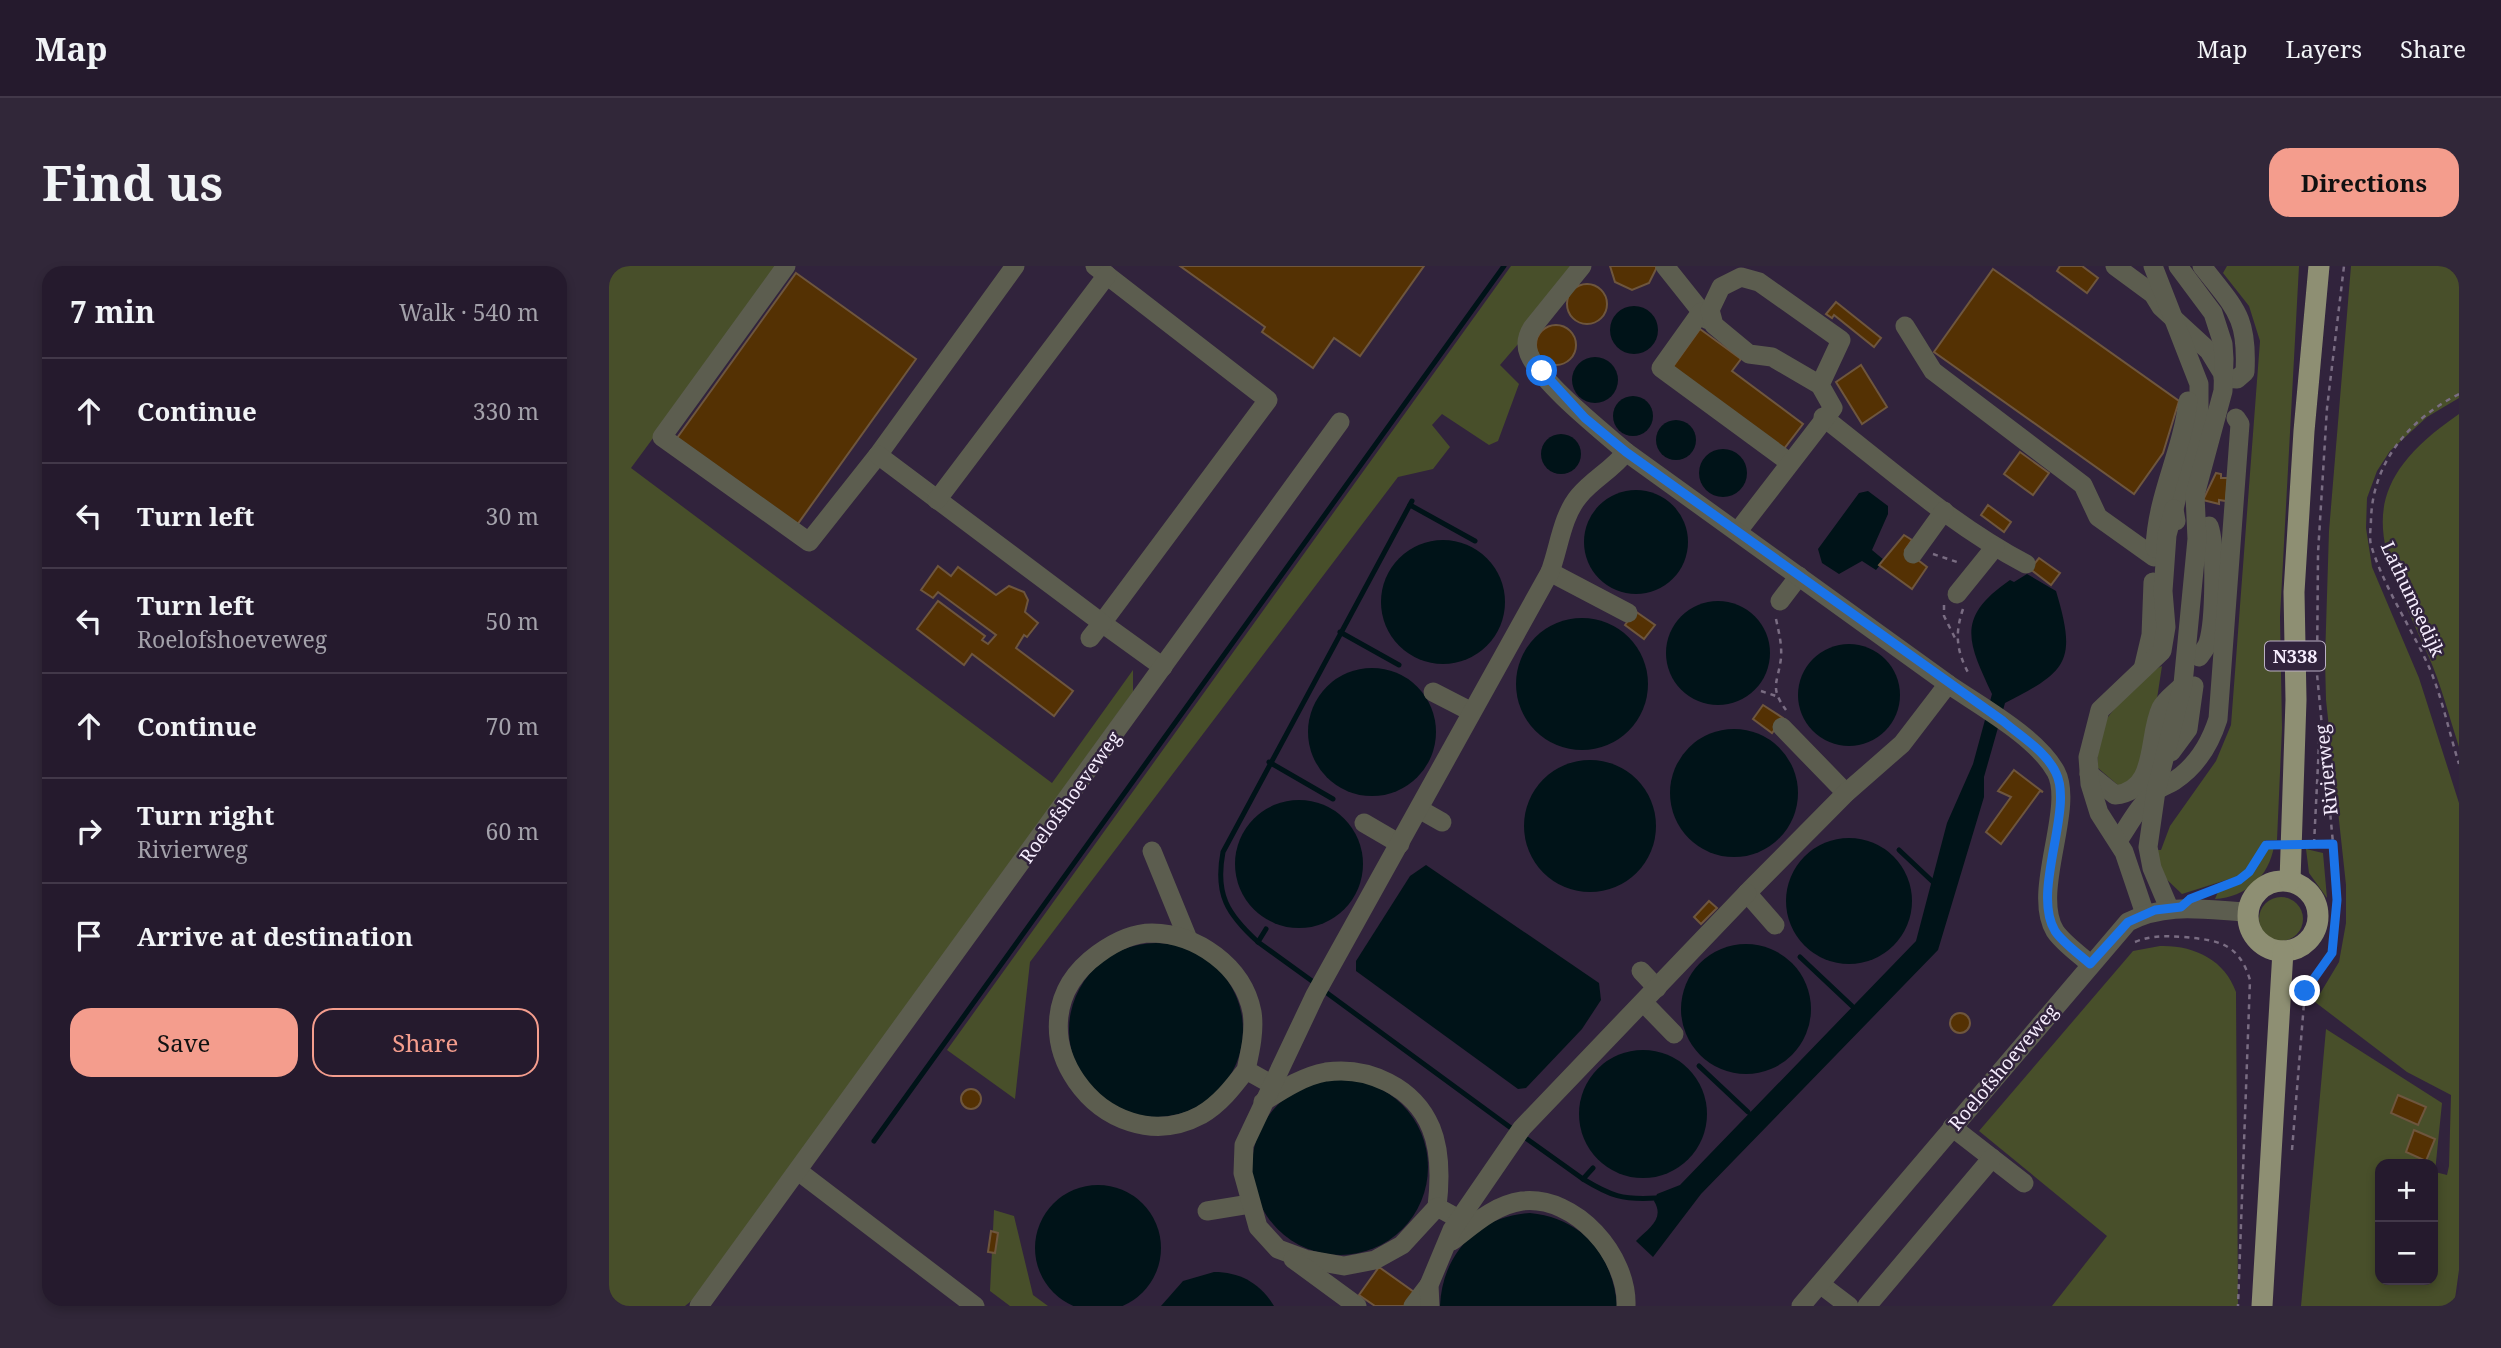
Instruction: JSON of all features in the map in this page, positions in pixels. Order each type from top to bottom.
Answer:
[{"type":"main road","name":"Rivierweg","points":[[2290,881],[2295,713],[2294,592],[2304,431],[2319,266]]},
{"type":"main road","points":[[2290,881],[2307,888],[2315,898],[2318,907],[2317,929],[2303,946],[2283,951],[2269,948],[2258,941],[2250,929],[2247,912],[2253,896],[2266,884],[2290,881]]},
{"type":"main road","points":[[2262,1306],[2283,951]]},
{"type":"street","points":[[786,266],[662,437],[809,542],[878,456],[1015,266]]},
{"type":"street","points":[[1582,266],[1526,337],[1529,354],[1585,418],[1626,452],[2003,721],[2046,758],[2056,773],[2062,791],[2050,868],[2050,916],[2060,936],[2090,964]]},
{"type":"street","points":[[1665,266],[1707,319],[1749,354],[1772,357],[1820,385],[1833,408],[1823,417],[1738,531]]},
{"type":"street","points":[[2115,266],[2153,294],[2161,307],[2209,351],[2223,377]]},
{"type":"street","points":[[2145,914],[2141,895],[2118,841],[2099,813],[2089,774],[2088,757],[2100,710],[2162,651],[2167,607],[2163,591],[2167,535],[2199,431],[2200,396],[2195,369],[2170,314],[2153,266]]},
{"type":"street","points":[[2165,761],[2188,729],[2189,669],[2182,627],[2186,537],[2209,450],[2223,377],[2223,344],[2213,313],[2178,266]]},
{"type":"street","points":[[2202,266],[2236,311],[2245,332],[2245,372],[2237,379],[2223,377]]},
{"type":"street","points":[[937,500],[1101,270],[1268,400],[1096,630]]},
{"type":"street","points":[[1789,462],[1661,368],[1707,319],[1721,287],[1741,277],[1759,282],[1841,341],[1820,385]]},
{"type":"street","points":[[1905,326],[1933,371],[2083,485],[2098,517],[2154,557]]},
{"type":"street","points":[[2143,669],[2151,635],[2157,511],[2185,433],[2195,369]]},
{"type":"street","points":[[1823,417],[1944,511],[1995,547],[2026,564]]},
{"type":"street","points":[[2118,841],[2141,807],[2156,791],[2175,781],[2195,763],[2211,741],[2218,719],[2240,424],[2237,418]]},
{"type":"street","name":"Roelofshoeveweg","points":[[699,1306],[1340,422]]},
{"type":"street","points":[[1357,1306],[1278,1249],[1258,1227],[1243,1172],[1244,1145],[1319,987],[1400,845],[1470,711],[1550,572],[1576,499],[1588,485],[1614,468],[1626,452]]},
{"type":"street","points":[[878,456],[937,500],[1096,630],[1163,667]]},
{"type":"street","points":[[2175,908],[2152,868],[2148,847],[2156,791],[2189,669],[2209,526],[2196,501]]},
{"type":"street","points":[[1916,549],[1944,511]]},
{"type":"street","points":[[1950,600],[1995,547]]},
{"type":"street","points":[[1550,572],[1628,613]]},
{"type":"street","points":[[1780,601],[1799,576]]},
{"type":"street","points":[[2089,774],[2115,795],[2128,794],[2141,783],[2162,707],[2189,669]]},
{"type":"street","points":[[1413,1306],[1429,1285],[1459,1219],[1518,1134],[1747,893],[1846,793],[1902,744],[1948,684]]},
{"type":"street","points":[[1433,692],[1470,711]]},
{"type":"street","points":[[1785,721],[1846,793]]},
{"type":"street","points":[[1419,809],[1441,822]]},
{"type":"street","points":[[1364,823],[1400,845]]},
{"type":"street","points":[[1152,851],[1188,939]]},
{"type":"street","points":[[1747,893],[1775,925]]},
{"type":"street","name":"Roelofshoeveweg","points":[[1801,1306],[2128,922],[2145,914],[2175,908],[2247,912]]},
{"type":"street","points":[[1150,933],[1188,939],[1229,968],[1245,988],[1252,1014],[1252,1042],[1246,1070],[1225,1096],[1200,1115],[1168,1125],[1135,1124],[1108,1112],[1084,1091],[1066,1065],[1056,1028],[1064,995],[1082,966],[1116,941],[1150,933]]},
{"type":"street","points":[[1641,971],[1650,995],[1674,1034]]},
{"type":"street","points":[[1246,1070],[1271,1084]]},
{"type":"street","points":[[1262,1103],[1289,1086],[1324,1073],[1355,1070],[1383,1078],[1413,1100],[1431,1128],[1438,1158],[1437,1207],[1402,1245],[1375,1260],[1344,1266],[1305,1259],[1278,1249]]},
{"type":"street","points":[[1952,1127],[2024,1183]]},
{"type":"street","points":[[1867,1306],[1992,1158]]},
{"type":"street","points":[[798,1171],[975,1306]]},
{"type":"street","points":[[1445,1246],[1491,1211],[1523,1201],[1551,1205],[1582,1222],[1603,1239],[1619,1265],[1626,1306]]},
{"type":"street","points":[[1207,1211],[1250,1204]]},
{"type":"street","points":[[1437,1207],[1459,1219]]},
{"type":"street","points":[[1820,1284],[1849,1306]]},
{"type":"street","points":[[1429,1285],[1430,1306]]},
{"type":"path","name":"Rivierweg","points":[[2290,1159],[2305,991],[2332,953],[2337,900],[2317,674],[2318,553],[2327,408],[2344,266]]},
{"type":"path","name":"Lathumsedijk","points":[[2459,394],[2434,408],[2396,443],[2382,467],[2372,501],[2370,542],[2381,573],[2430,670],[2459,764]]},
{"type":"path","points":[[1916,549],[1958,562],[1971,577],[1957,640]]},
{"type":"path","points":[[1950,600],[1944,616],[1957,640],[1962,662],[1972,680]]},
{"type":"path","points":[[1780,601],[1776,620],[1781,640],[1776,696],[1785,721]]},
{"type":"path","points":[[1761,691],[1776,696]]},
{"type":"path","points":[[2314,844],[2320,719]]},
{"type":"path","points":[[2175,908],[2190,899],[2239,880],[2249,872],[2266,845],[2333,844]]},
{"type":"path","points":[[2132,943],[2160,935],[2211,940],[2234,951],[2246,964],[2251,989],[2238,1306]]},
{"type":"green space","points":[[609,266],[780,266],[631,468],[1052,783],[1133,670],[1133,692],[695,1298],[685,1306],[609,1306]]},
{"type":"green space","points":[[1511,266],[1585,266],[1500,365],[1519,384],[1498,441],[1489,445],[1442,414],[1432,425],[1450,447],[1433,469],[1398,477],[1030,962],[1015,1099],[947,1050]]},
{"type":"green space","points":[[2227,266],[2299,266],[2280,617],[2282,728],[2277,840],[2265,840],[2254,861],[2239,876],[2182,894],[2162,875],[2153,850],[2161,850],[2170,826],[2216,761],[2231,725],[2260,341],[2249,306],[2223,273]]},
{"type":"green space","points":[[2351,266],[2459,266],[2459,398],[2427,417],[2390,451],[2377,471],[2367,498],[2366,528],[2372,567],[2419,678],[2459,803],[2459,1270],[2454,1306],[2301,1306],[2326,1029],[2442,1103],[2436,1159],[2375,1159],[2375,1285],[2438,1285],[2438,1173],[2447,1175],[2449,1166],[2451,1095],[2407,1072],[2315,1002],[2339,962],[2346,923],[2346,885],[2326,700],[2329,531]]},
{"type":"green space","points":[[2459,414],[2459,747],[2433,666],[2397,583],[2387,552],[2383,523],[2386,496],[2399,469],[2423,442]]},
{"type":"green space","points":[[2162,666],[2156,705],[2136,778],[2119,786],[2098,768],[2097,753],[2101,729],[2128,694]]},
{"type":"green space","points":[[2274,846],[2267,867],[2254,883],[2237,894],[2215,899],[2218,892],[2252,874],[2267,848]]},
{"type":"green space","points":[[2306,849],[2323,853],[2327,898],[2309,873]]},
{"type":"green space","points":[[2281,897],[2296,904],[2303,919],[2296,934],[2281,941],[2266,934],[2259,919],[2266,904]]},
{"type":"green space","points":[[2160,946],[2185,948],[2207,957],[2224,971],[2236,992],[2238,1306],[2052,1306],[2107,1236],[1979,1131],[2133,951]]},
{"type":"green space","points":[[994,1210],[1014,1216],[1033,1295],[1048,1306],[1010,1306],[990,1291]]},
{"type":"shaded area","points":[[1634,306],[1651,313],[1658,330],[1651,347],[1634,354],[1617,347],[1610,330],[1617,313]]},
{"type":"shaded area","points":[[1595,357],[1611,364],[1618,380],[1611,396],[1595,403],[1579,396],[1572,380],[1579,364]]},
{"type":"shaded area","points":[[1633,396],[1647,402],[1653,416],[1647,430],[1633,436],[1619,430],[1613,416],[1619,402]]},
{"type":"shaded area","points":[[1676,420],[1684,421],[1690,426],[1695,432],[1695,448],[1690,454],[1684,459],[1676,460],[1668,459],[1662,454],[1657,448],[1656,440],[1657,432],[1662,426],[1668,421]]},
{"type":"shaded area","points":[[1561,434],[1569,435],[1575,440],[1580,446],[1580,462],[1575,468],[1569,473],[1561,474],[1553,473],[1547,468],[1542,462],[1541,454],[1542,446],[1547,440],[1553,435]]},
{"type":"shaded area","points":[[1723,449],[1740,456],[1747,473],[1740,490],[1723,497],[1706,490],[1699,473],[1706,456]]},
{"type":"shaded area","points":[[1636,490],[1656,494],[1673,505],[1684,522],[1688,542],[1684,562],[1673,579],[1656,590],[1636,594],[1616,590],[1599,579],[1588,562],[1584,542],[1588,522],[1599,505],[1616,494]]},
{"type":"shaded area","points":[[1868,491],[1888,506],[1888,514],[1872,550],[1884,560],[1876,570],[1862,561],[1839,574],[1822,563],[1818,549],[1859,493]]},
{"type":"shaded area","points":[[1443,540],[1467,545],[1487,558],[1500,578],[1505,602],[1500,626],[1487,646],[1467,659],[1443,664],[1419,659],[1399,646],[1386,626],[1381,602],[1386,578],[1399,558],[1419,545]]},
{"type":"shaded area","points":[[2027,574],[2056,591],[2066,634],[2066,649],[2062,661],[2043,682],[2005,703],[1984,777],[1984,797],[1938,950],[1701,1194],[1653,1257],[1636,1241],[1657,1218],[1654,1201],[1657,1194],[1680,1185],[1916,941],[1947,823],[1973,764],[1992,694],[1973,645],[1971,632],[1974,619],[1992,594],[2010,580],[2014,582]]},
{"type":"shaded area","points":[[1718,601],[1738,605],[1755,616],[1766,633],[1770,653],[1766,673],[1755,690],[1738,701],[1718,705],[1698,701],[1681,690],[1670,673],[1666,653],[1670,633],[1681,616],[1698,605]]},
{"type":"shaded area","points":[[1582,618],[1607,623],[1629,637],[1643,659],[1648,684],[1643,709],[1629,731],[1607,745],[1582,750],[1557,745],[1535,731],[1521,709],[1516,684],[1521,659],[1535,637],[1557,623]]},
{"type":"shaded area","points":[[1849,644],[1868,648],[1885,659],[1896,676],[1900,695],[1896,714],[1885,731],[1868,742],[1849,746],[1830,742],[1813,731],[1802,714],[1798,695],[1802,676],[1813,659],[1830,648]]},
{"type":"shaded area","points":[[1372,668],[1396,673],[1417,687],[1431,708],[1436,732],[1431,756],[1417,777],[1396,791],[1372,796],[1348,791],[1327,777],[1313,756],[1308,732],[1313,708],[1327,687],[1348,673]]},
{"type":"shaded area","points":[[1734,729],[1758,734],[1779,748],[1793,769],[1798,793],[1793,817],[1779,838],[1758,852],[1734,857],[1710,852],[1689,838],[1675,817],[1670,793],[1675,769],[1689,748],[1710,734]]},
{"type":"shaded area","points":[[1590,760],[1615,765],[1637,779],[1651,801],[1656,826],[1651,851],[1637,873],[1615,887],[1590,892],[1565,887],[1543,873],[1529,851],[1524,826],[1529,801],[1543,779],[1565,765]]},
{"type":"shaded area","points":[[1299,800],[1323,805],[1344,819],[1358,840],[1363,864],[1358,888],[1344,909],[1323,923],[1299,928],[1275,923],[1254,909],[1240,888],[1235,864],[1240,840],[1254,819],[1275,805]]},
{"type":"shaded area","points":[[1849,838],[1873,842],[1894,856],[1908,877],[1912,901],[1908,925],[1894,946],[1873,960],[1849,964],[1825,960],[1804,946],[1790,925],[1786,901],[1790,877],[1804,856],[1825,842]]},
{"type":"shaded area","points":[[1426,865],[1599,983],[1601,1000],[1582,1029],[1526,1088],[1518,1089],[1356,971],[1356,961],[1410,876]]},
{"type":"shaded area","points":[[1156,943],[1189,949],[1218,968],[1237,997],[1243,1030],[1237,1063],[1218,1092],[1189,1111],[1156,1117],[1123,1111],[1094,1092],[1075,1063],[1069,1030],[1075,997],[1094,968],[1123,949]]},
{"type":"shaded area","points":[[1746,944],[1771,949],[1792,963],[1806,984],[1811,1009],[1806,1034],[1792,1055],[1771,1069],[1746,1074],[1721,1069],[1700,1055],[1686,1034],[1681,1009],[1686,984],[1700,963],[1721,949]]},
{"type":"shaded area","points":[[1643,1050],[1667,1055],[1688,1069],[1702,1090],[1707,1114],[1702,1138],[1688,1159],[1667,1173],[1643,1178],[1619,1173],[1598,1159],[1584,1138],[1579,1114],[1584,1090],[1598,1069],[1619,1055]]},
{"type":"shaded area","points":[[1340,1079],[1374,1086],[1402,1105],[1421,1133],[1428,1167],[1421,1201],[1402,1229],[1374,1248],[1340,1255],[1306,1248],[1278,1229],[1259,1201],[1252,1167],[1259,1133],[1278,1105],[1306,1086]]},
{"type":"shaded area","points":[[1098,1185],[1122,1190],[1143,1203],[1156,1224],[1161,1248],[1156,1272],[1143,1293],[1122,1306],[1098,1311],[1074,1306],[1053,1293],[1040,1272],[1035,1248],[1040,1224],[1053,1203],[1074,1190]]},
{"type":"shaded area","points":[[1530,1213],[1565,1222],[1591,1242],[1609,1271],[1617,1306],[1440,1306],[1442,1287],[1448,1270],[1466,1241],[1494,1221]]},
{"type":"shaded area","points":[[1214,1272],[1249,1280],[1274,1306],[1161,1306],[1183,1281]]},
{"type":"building","points":[[1180,266],[1424,266],[1360,356],[1334,338],[1313,368],[1262,332],[1265,327]]},
{"type":"building","points":[[1610,266],[1656,266],[1656,269],[1649,283],[1632,290],[1615,282]]},
{"type":"building","points":[[2060,266],[2082,266],[2098,278],[2087,293],[2057,271]]},
{"type":"building","points":[[1993,269],[2179,401],[2163,453],[2134,494],[1934,352]]},
{"type":"building","points":[[796,273],[916,359],[797,525],[677,438]]},
{"type":"building","points":[[1587,284],[1595,285],[1601,290],[1606,296],[1606,312],[1601,318],[1595,323],[1587,324],[1579,323],[1573,318],[1568,312],[1567,304],[1568,296],[1573,290],[1579,285]]},
{"type":"building","points":[[1836,302],[1881,338],[1874,347],[1834,315],[1832,318],[1826,314]]},
{"type":"building","points":[[1556,325],[1570,331],[1576,345],[1570,359],[1556,365],[1542,359],[1536,345],[1542,331]]},
{"type":"building","points":[[1700,329],[1741,359],[1732,371],[1803,424],[1783,450],[1672,368]]},
{"type":"building","points":[[1861,365],[1887,407],[1862,424],[1836,382]]},
{"type":"building","points":[[2020,452],[2049,473],[2033,495],[2004,474]]},
{"type":"building","points":[[2216,473],[2221,474],[2221,478],[2228,478],[2226,501],[2219,500],[2219,504],[2203,500]]},
{"type":"building","points":[[1988,505],[2011,522],[2004,532],[1981,515]]},
{"type":"building","points":[[1904,535],[1912,540],[1905,550],[1927,567],[1912,589],[1879,565]]},
{"type":"building","points":[[2039,558],[2060,573],[2051,585],[2030,569]]},
{"type":"building","points":[[938,566],[951,576],[958,567],[996,595],[1009,586],[1024,592],[1028,600],[1025,612],[1038,623],[1027,637],[1024,635],[1016,648],[1073,691],[1054,716],[972,654],[964,665],[917,629],[938,601],[985,636],[982,640],[988,644],[996,635],[938,592],[933,598],[921,590]]},
{"type":"building","points":[[1635,611],[1655,625],[1644,639],[1625,625]]},
{"type":"building","points":[[1763,705],[1783,718],[1772,733],[1753,719]]},
{"type":"building","points":[[2014,770],[2043,792],[2040,791],[2001,844],[1986,832],[2011,797],[1998,791]]},
{"type":"building","points":[[1709,901],[1717,908],[1701,924],[1694,917]]},
{"type":"building","points":[[1960,1013],[1967,1016],[1970,1023],[1967,1030],[1960,1033],[1953,1030],[1950,1023],[1953,1016]]},
{"type":"building","points":[[971,1089],[978,1092],[981,1099],[978,1106],[971,1109],[964,1106],[961,1099],[964,1092]]},
{"type":"building","points":[[2398,1095],[2426,1107],[2418,1125],[2391,1113]]},
{"type":"building","points":[[2414,1130],[2435,1139],[2427,1159],[2406,1152]]},
{"type":"building","points":[[991,1231],[998,1233],[995,1253],[988,1252]]},
{"type":"building","points":[[1379,1267],[1414,1292],[1404,1306],[1375,1306],[1359,1295]]},
{"type":"waterway","points":[[874,1141],[1504,266]]},
{"type":"waterway","points":[[1266,929],[1258,942],[1231,912],[1222,892],[1223,852],[1412,501]]},
{"type":"waterway","points":[[1410,505],[1475,541]]},
{"type":"waterway","points":[[1340,632],[1399,665]]},
{"type":"waterway","points":[[1269,762],[1333,799]]},
{"type":"waterway","points":[[1899,850],[1933,882]]},
{"type":"waterway","points":[[1258,942],[1312,981]]},
{"type":"waterway","points":[[1800,957],[1852,1006]]},
{"type":"waterway","points":[[1327,993],[1511,1128]]},
{"type":"waterway","points":[[1699,1066],[1748,1112]]},
{"type":"waterway","points":[[1527,1139],[1583,1179],[1593,1168]]},
{"type":"waterway","points":[[1583,1179],[1617,1196],[1656,1198]]},
{"type":"route","points":[[1542,371],[1585,418],[1626,452],[2003,721],[2046,758],[2056,773],[2062,791],[2050,868],[2050,916],[2054,929],[2090,964],[2128,922],[2155,910],[2181,907],[2190,899],[2239,880],[2249,872],[2266,845],[2333,844],[2337,900],[2332,953],[2305,991]]}]
